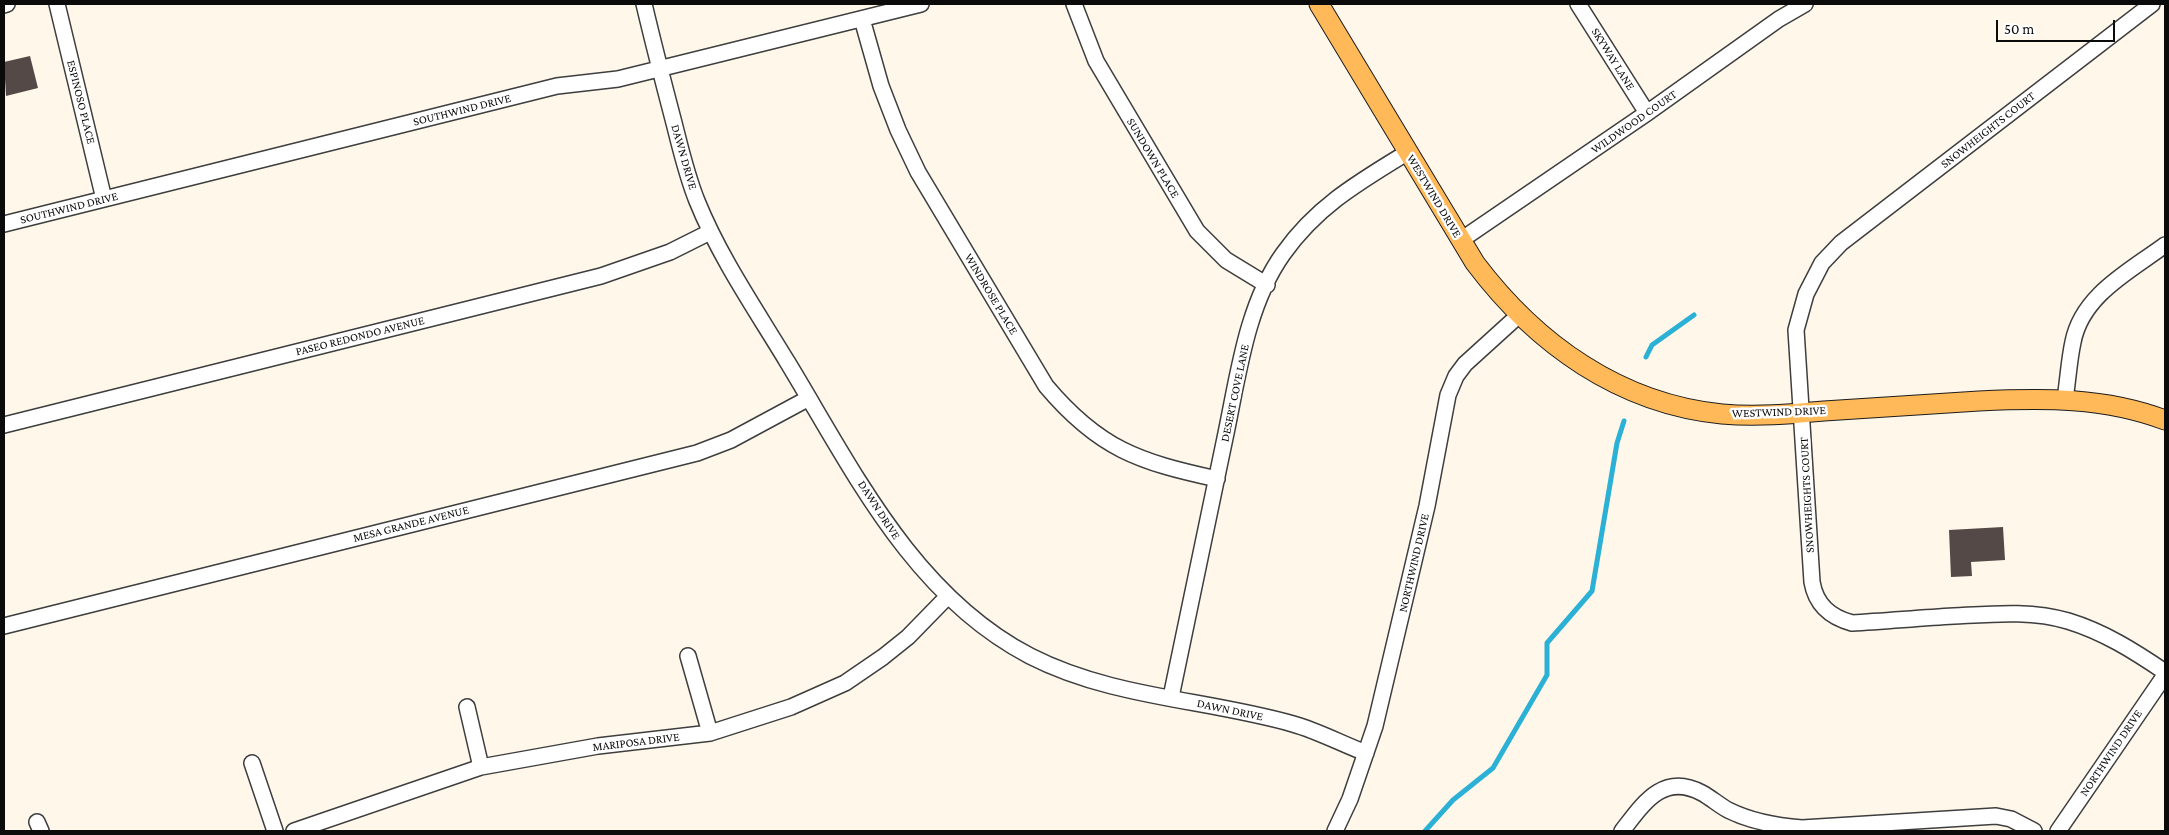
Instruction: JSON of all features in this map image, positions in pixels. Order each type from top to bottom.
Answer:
[{"type":"main road","name":"WESTWIND DRIVE","points":[[1319,4],[1461,240],[1492,286],[1518,315],[1572,360],[1610,382],[1668,404],[1724,414],[1802,413],[2035,398],[2100,402],[2165,420]]},
{"type":"street","name":"ESPINOSO PLACE","points":[[58,4],[104,199]]},
{"type":"street","name":"DAWN DRIVE","points":[[644,4],[685,163],[710,232],[893,534],[948,596],[989,630],[1029,655],[1058,669],[1126,691],[1170,697],[1294,724],[1366,753]]},
{"type":"street","name":"SOUTHWIND DRIVE","points":[[4,224],[556,86],[618,79],[922,4]]},
{"type":"street","name":"SUNDOWN PLACE","points":[[1074,4],[1096,61],[1197,231],[1226,260],[1267,285]]},
{"type":"street","name":"SKYWAY LANE","points":[[1578,4],[1648,113]]},
{"type":"street","name":"WILDWOOD COURT","points":[[1461,240],[1648,113],[1779,19],[1805,4]]},
{"type":"street","name":"SNOWHEIGHTS COURT","points":[[2152,4],[1841,243],[1822,263],[1806,294],[1796,330],[1812,582],[1819,603],[1828,612],[1839,619],[1852,623],[2007,612],[2066,620],[2116,640],[2165,673]]},
{"type":"street","name":"WINDROSE PLACE","points":[[862,19],[880,86],[918,172],[1046,386],[1063,406],[1107,442],[1139,458],[1163,467],[1217,479]]},
{"type":"street","name":"DESERT COVE LANE","points":[[1170,697],[1246,343],[1267,285],[1281,256],[1326,205],[1346,190],[1408,152]]},
{"type":"street","name":"PASEO REDONDO AVENUE","points":[[4,425],[601,276],[670,252],[710,232]]},
{"type":"street","points":[[2065,399],[2073,341],[2086,309],[2102,292],[2165,245]]},
{"type":"street","name":"NORTHWIND DRIVE","points":[[1335,831],[1366,753],[1393,655],[1427,506],[1448,395],[1456,376],[1465,364],[1518,315]]},
{"type":"street","name":"MESA GRANDE AVENUE","points":[[4,626],[697,453],[731,440],[809,398]]},
{"type":"street","name":"MARIPOSA DRIVE","points":[[294,831],[482,767],[598,746],[710,733],[792,707],[845,683],[908,637],[948,596]]},
{"type":"street","points":[[688,656],[710,733]]},
{"type":"street","name":"NORTHWIND DRIVE","points":[[2058,831],[2165,673]]},
{"type":"street","points":[[467,707],[482,767]]},
{"type":"street","points":[[252,763],[275,831]]},
{"type":"street","points":[[1622,831],[1645,801],[1656,792],[1672,787],[1690,788],[1742,816],[1774,826],[1802,828],[1996,816],[2011,819],[2034,831]]},
{"type":"building","points":[[30,56],[38,88],[6,96],[4,62]]},
{"type":"building","points":[[2003,527],[2005,560],[1971,562],[1972,576],[1951,577],[1949,530]]},
{"type":"waterway","points":[[1646,357],[1652,345],[1694,315]]},
{"type":"waterway","points":[[1425,831],[1453,800],[1493,768],[1547,675],[1547,643],[1592,591],[1617,443],[1624,421]]}]
